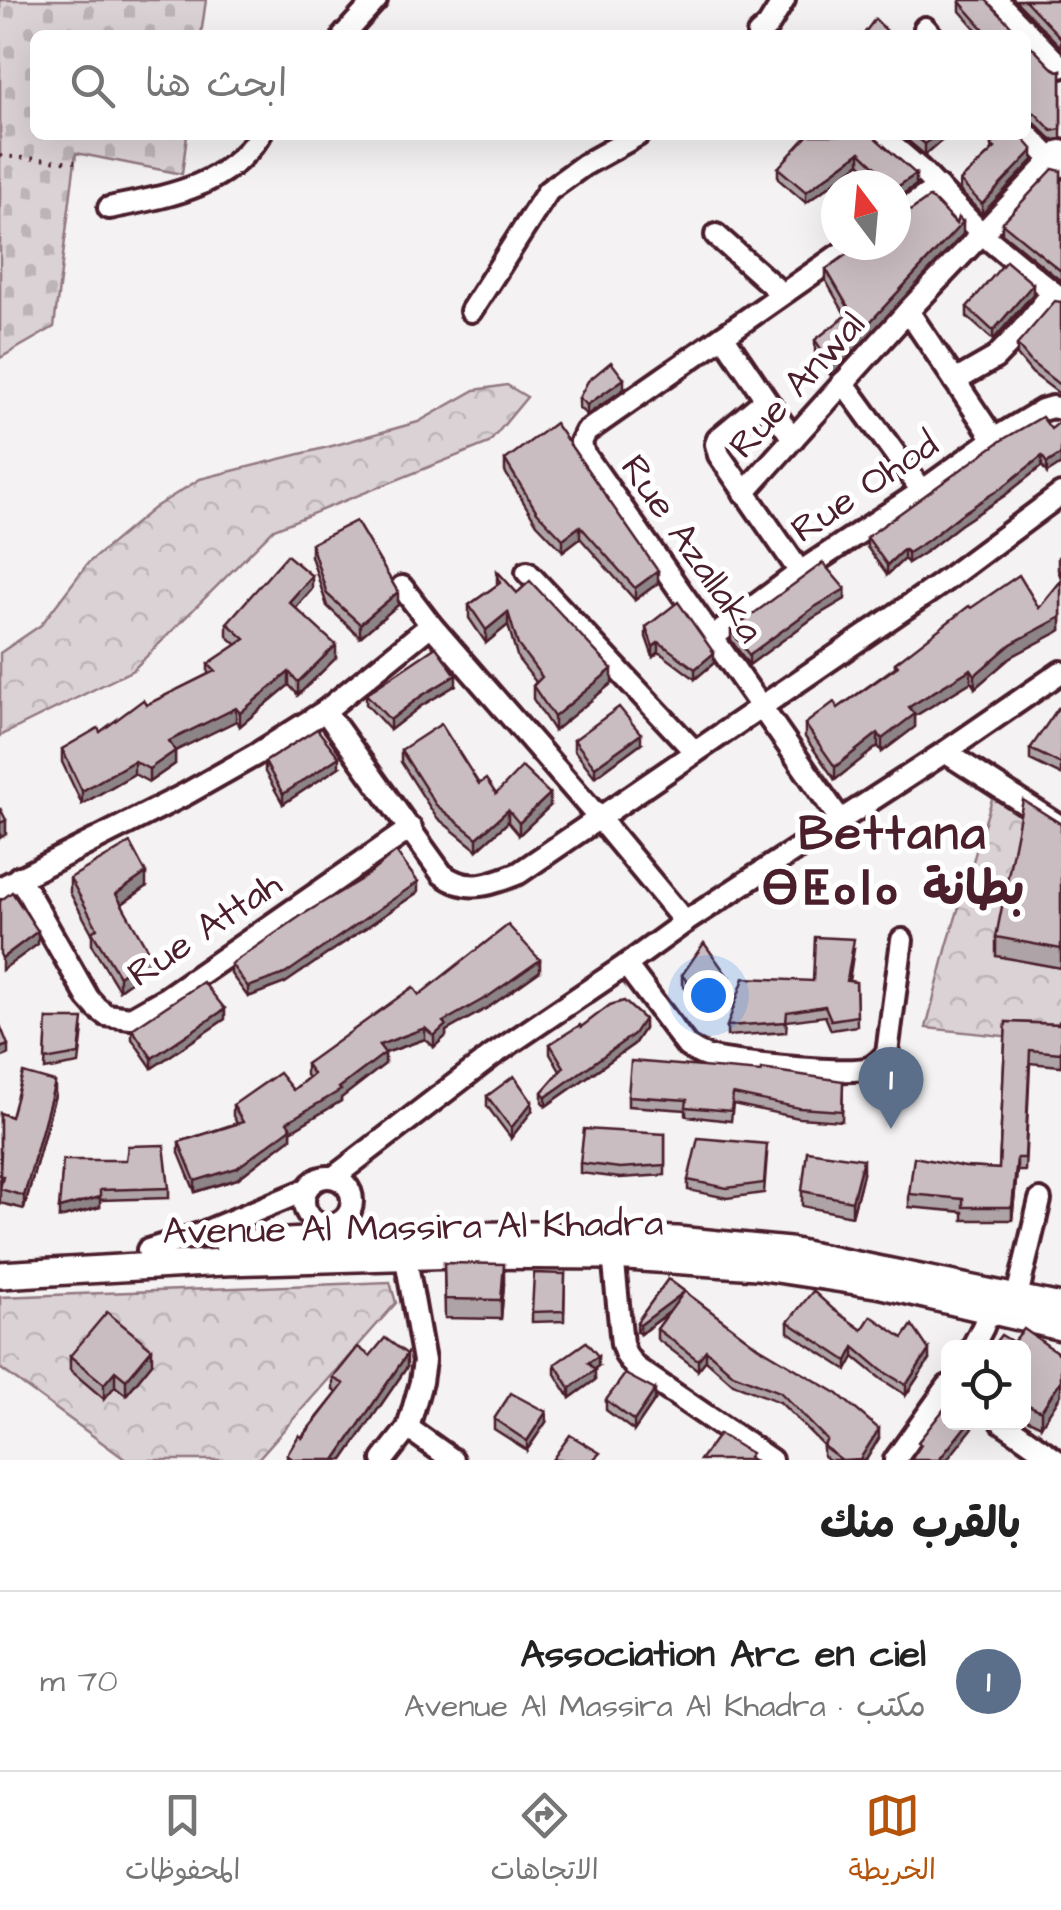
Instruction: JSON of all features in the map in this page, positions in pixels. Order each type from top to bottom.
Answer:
[{"type":"main road","name":"Avenue Al Massira Al Khadra","points":[[0,1275],[223,1262],[329,1241]]},
{"type":"main road","name":"Avenue Al Massira Al Khadra","points":[[0,1260],[329,1241],[404,1246],[612,1247],[1003,1304],[1061,1306]]},
{"type":"main road","name":"Avenue Al Massira Al Khadra","points":[[1003,1304],[1061,1327]]},
{"type":"street","points":[[349,30],[376,0]]},
{"type":"street","points":[[764,30],[784,0]]},
{"type":"street","points":[[996,0],[1025,30]]},
{"type":"street","points":[[1031,36],[1061,67]]},
{"type":"street","points":[[1031,136],[1058,160]]},
{"type":"street","points":[[109,208],[200,185],[238,161],[256,140]]},
{"type":"street","points":[[471,311],[548,192],[584,165],[629,140]]},
{"type":"street","points":[[886,140],[982,234],[1057,296],[995,358],[955,381]]},
{"type":"street","name":"Rue Anwal","points":[[744,493],[908,311],[1058,160]]},
{"type":"street","points":[[911,206],[938,187]]},
{"type":"street","points":[[716,235],[781,294]]},
{"type":"street","name":"Rue Azallaka","points":[[830,260],[586,432],[580,442],[582,452],[841,821]]},
{"type":"street","points":[[908,311],[994,438]]},
{"type":"street","points":[[723,336],[793,439]]},
{"type":"street","points":[[843,382],[922,491]]},
{"type":"street","points":[[765,400],[716,444],[719,455],[800,572]]},
{"type":"street","name":"Rue Ohod","points":[[713,637],[994,438],[1042,410],[1061,409]]},
{"type":"street","points":[[325,711],[442,874],[462,886],[492,884],[519,874],[938,585],[1061,494]]},
{"type":"street","points":[[527,572],[695,752]]},
{"type":"street","points":[[402,588],[685,922]]},
{"type":"street","points":[[0,888],[255,755],[325,711],[431,625]]},
{"type":"street","points":[[148,1250],[228,1224],[306,1190],[318,1179],[334,1177],[493,1055],[1061,672]]},
{"type":"street","points":[[946,752],[1061,827]]},
{"type":"street","name":"Rue Attah","points":[[20,877],[88,998],[106,1015],[131,1018],[166,998],[410,828]]},
{"type":"street","points":[[626,966],[696,1053],[731,1061],[857,1070],[879,1062],[887,1053],[902,940]]},
{"type":"street","points":[[306,1190],[307,1212],[329,1241],[352,1204],[351,1192],[334,1177]]},
{"type":"street","points":[[978,1340],[1003,1304],[1040,1200]]},
{"type":"street","points":[[383,1460],[408,1428],[424,1361],[404,1246]]},
{"type":"street","points":[[612,1247],[626,1356],[635,1367],[771,1460]]},
{"type":"street","points":[[894,1460],[941,1396]]},
{"type":"street","points":[[408,1428],[453,1460]]},
{"type":"street","points":[[1013,1430],[1056,1460]]},
{"type":"path","points":[[0,156],[75,162]]},
{"type":"green space","points":[[0,0],[206,0],[202,30],[30,30],[30,140],[186,140],[182,174],[76,153],[54,327],[0,358]]},
{"type":"green space","points":[[507,385],[527,397],[489,443],[274,529],[133,670],[0,736],[0,653],[41,625],[88,563],[155,507],[200,479],[418,422],[475,390]]},
{"type":"green space","points":[[1000,773],[1033,796],[996,956],[1061,968],[1061,1042],[926,1028]]},
{"type":"green space","points":[[390,1282],[396,1303],[257,1460],[126,1460],[0,1368],[0,1297]]},
{"type":"building","points":[[986,0],[1015,30],[985,30],[960,2]]},
{"type":"building","points":[[1025,0],[1061,0],[1061,38]]},
{"type":"building","points":[[875,19],[886,30],[867,30]]},
{"type":"building","points":[[1031,46],[1051,67],[1061,70],[1061,129],[1052,131],[1031,112]]},
{"type":"building","points":[[803,140],[878,140],[916,174],[911,177],[911,170],[879,170],[860,152],[836,170],[821,170],[821,181],[806,192],[778,168]]},
{"type":"building","points":[[997,140],[1024,140],[1033,150],[982,204],[960,181],[995,148],[991,145]]},
{"type":"building","points":[[1053,169],[1061,171],[1061,271],[1002,223]]},
{"type":"building","points":[[930,197],[956,224],[958,217],[963,222],[831,364],[815,340],[851,312],[826,269],[839,260],[911,260],[911,210]]},
{"type":"building","points":[[1006,261],[1033,284],[993,331],[967,307]]},
{"type":"building","points":[[1055,301],[1061,302],[1061,386],[1017,345]]},
{"type":"building","points":[[611,362],[624,379],[587,405],[579,398],[588,381]]},
{"type":"building","points":[[1042,417],[1051,429],[1061,421],[1061,454],[1047,463],[1042,456],[927,541],[908,553],[904,549],[887,565],[867,537],[1002,440]]},
{"type":"building","points":[[555,423],[658,571],[635,588],[580,526],[563,539],[537,512],[505,460]]},
{"type":"building","points":[[356,521],[398,592],[360,624],[327,594],[311,544]]},
{"type":"building","points":[[287,555],[312,576],[289,602],[336,645],[298,682],[289,672],[240,713],[236,708],[169,741],[175,751],[149,769],[134,761],[82,791],[62,749],[98,728],[100,732],[143,700],[146,705],[215,671],[208,664],[245,639],[227,623]]},
{"type":"building","points":[[823,563],[845,589],[749,655],[731,630]]},
{"type":"building","points":[[497,571],[517,593],[530,581],[612,669],[554,717],[533,686],[542,677],[518,645],[508,612],[486,630],[469,605],[500,583]]},
{"type":"building","points":[[1019,575],[1039,608],[1061,581],[1061,617],[1011,644],[975,675],[971,669],[909,707],[915,714],[882,739],[878,733],[835,767],[805,724],[834,702],[838,708],[898,666],[895,663],[969,606]]},
{"type":"building","points":[[678,602],[714,653],[695,669],[659,642],[653,647],[646,627]]},
{"type":"building","points":[[436,647],[456,675],[390,720],[366,694]]},
{"type":"building","points":[[619,707],[641,734],[595,767],[574,740]]},
{"type":"building","points":[[1061,709],[1061,764],[1030,749]]},
{"type":"building","points":[[441,724],[479,784],[486,779],[496,794],[522,767],[550,794],[519,823],[508,810],[477,838],[436,805],[401,750]]},
{"type":"building","points":[[317,729],[339,757],[283,794],[265,762]]},
{"type":"building","points":[[1023,800],[1061,824],[1061,949],[996,937]]},
{"type":"building","points":[[130,843],[146,873],[116,894],[150,954],[119,976],[92,932],[97,928],[70,878]]},
{"type":"building","points":[[396,852],[418,882],[285,974],[248,987],[231,964],[365,877]]},
{"type":"building","points":[[12,892],[38,931],[2,958],[0,901]]},
{"type":"building","points":[[508,925],[540,960],[443,1022],[446,1025],[434,1036],[425,1028],[379,1045],[385,1053],[341,1090],[287,1122],[291,1128],[237,1168],[195,1181],[179,1142],[243,1122],[233,1105],[279,1073],[293,1090],[313,1074],[306,1064],[413,987],[419,995]]},
{"type":"building","points":[[815,937],[854,939],[847,981],[856,982],[857,1016],[831,1020],[825,1006],[787,1012],[786,1022],[727,1026],[744,978],[813,981]]},
{"type":"building","points":[[704,943],[729,978],[700,999],[682,975]]},
{"type":"building","points":[[203,982],[225,1009],[152,1058],[132,1029]]},
{"type":"building","points":[[624,1001],[644,1019],[634,1034],[546,1097],[542,1092],[564,1067],[550,1044],[610,1005]]},
{"type":"building","points":[[47,1019],[83,1019],[79,1054],[45,1060]]},
{"type":"building","points":[[1006,1022],[1061,1023],[1061,1053],[1030,1050],[1025,1158],[1017,1158],[1012,1207],[963,1207],[963,1199],[909,1194],[914,1157],[999,1169]]},
{"type":"building","points":[[0,1025],[8,1045],[0,1048]]},
{"type":"building","points":[[631,1061],[761,1069],[843,1081],[842,1111],[799,1108],[733,1094],[731,1111],[686,1107],[687,1100],[628,1096]]},
{"type":"building","points":[[23,1073],[55,1082],[24,1196],[0,1189],[0,1113],[11,1117]]},
{"type":"building","points":[[514,1076],[532,1102],[511,1128],[487,1096]]},
{"type":"building","points":[[584,1129],[665,1134],[665,1165],[620,1168],[580,1163]]},
{"type":"building","points":[[698,1138],[767,1144],[764,1183],[727,1188],[688,1180]]},
{"type":"building","points":[[164,1145],[169,1188],[100,1190],[100,1197],[59,1208],[63,1160],[126,1160],[128,1146]]},
{"type":"building","points":[[807,1151],[863,1159],[852,1201],[802,1191]]},
{"type":"building","points":[[444,1263],[504,1264],[501,1300],[445,1299]]},
{"type":"building","points":[[534,1273],[565,1274],[564,1311],[532,1312]]},
{"type":"building","points":[[668,1279],[757,1346],[838,1394],[879,1429],[860,1459],[842,1460],[823,1446],[827,1440],[780,1392],[733,1374],[706,1350],[698,1360],[657,1329],[684,1292],[640,1325],[637,1322]]},
{"type":"building","points":[[813,1291],[862,1330],[871,1316],[903,1338],[912,1325],[929,1350],[906,1385],[854,1347],[847,1361],[788,1322]]},
{"type":"building","points":[[107,1312],[152,1349],[126,1380],[115,1371],[104,1384],[70,1356]]},
{"type":"building","points":[[1024,1329],[1061,1355],[1061,1380],[1041,1411],[1031,1406],[1031,1340],[1015,1340]]},
{"type":"building","points":[[385,1338],[407,1354],[335,1460],[294,1460],[287,1455],[299,1435],[302,1438],[344,1384],[333,1378],[358,1347],[370,1356]]},
{"type":"building","points":[[586,1342],[598,1356],[588,1363],[595,1370],[570,1388],[555,1364]]},
{"type":"building","points":[[625,1374],[655,1390],[634,1421],[606,1400]]},
{"type":"building","points":[[511,1393],[546,1412],[527,1441],[494,1419]]},
{"type":"building","points":[[941,1413],[941,1430],[963,1430],[939,1460],[911,1460],[921,1445],[918,1442]]},
{"type":"building","points":[[719,1434],[751,1453],[748,1457],[753,1460],[700,1460]]},
{"type":"building","points":[[570,1435],[600,1453],[593,1460],[552,1460]]},
{"type":"place","name":"Association Arc en ciel","points":[[891,1129]]},
{"type":"district","name":"Bettana ⴱⵟⴰⵏⴰ بطانة","points":[[893,860]]}]
